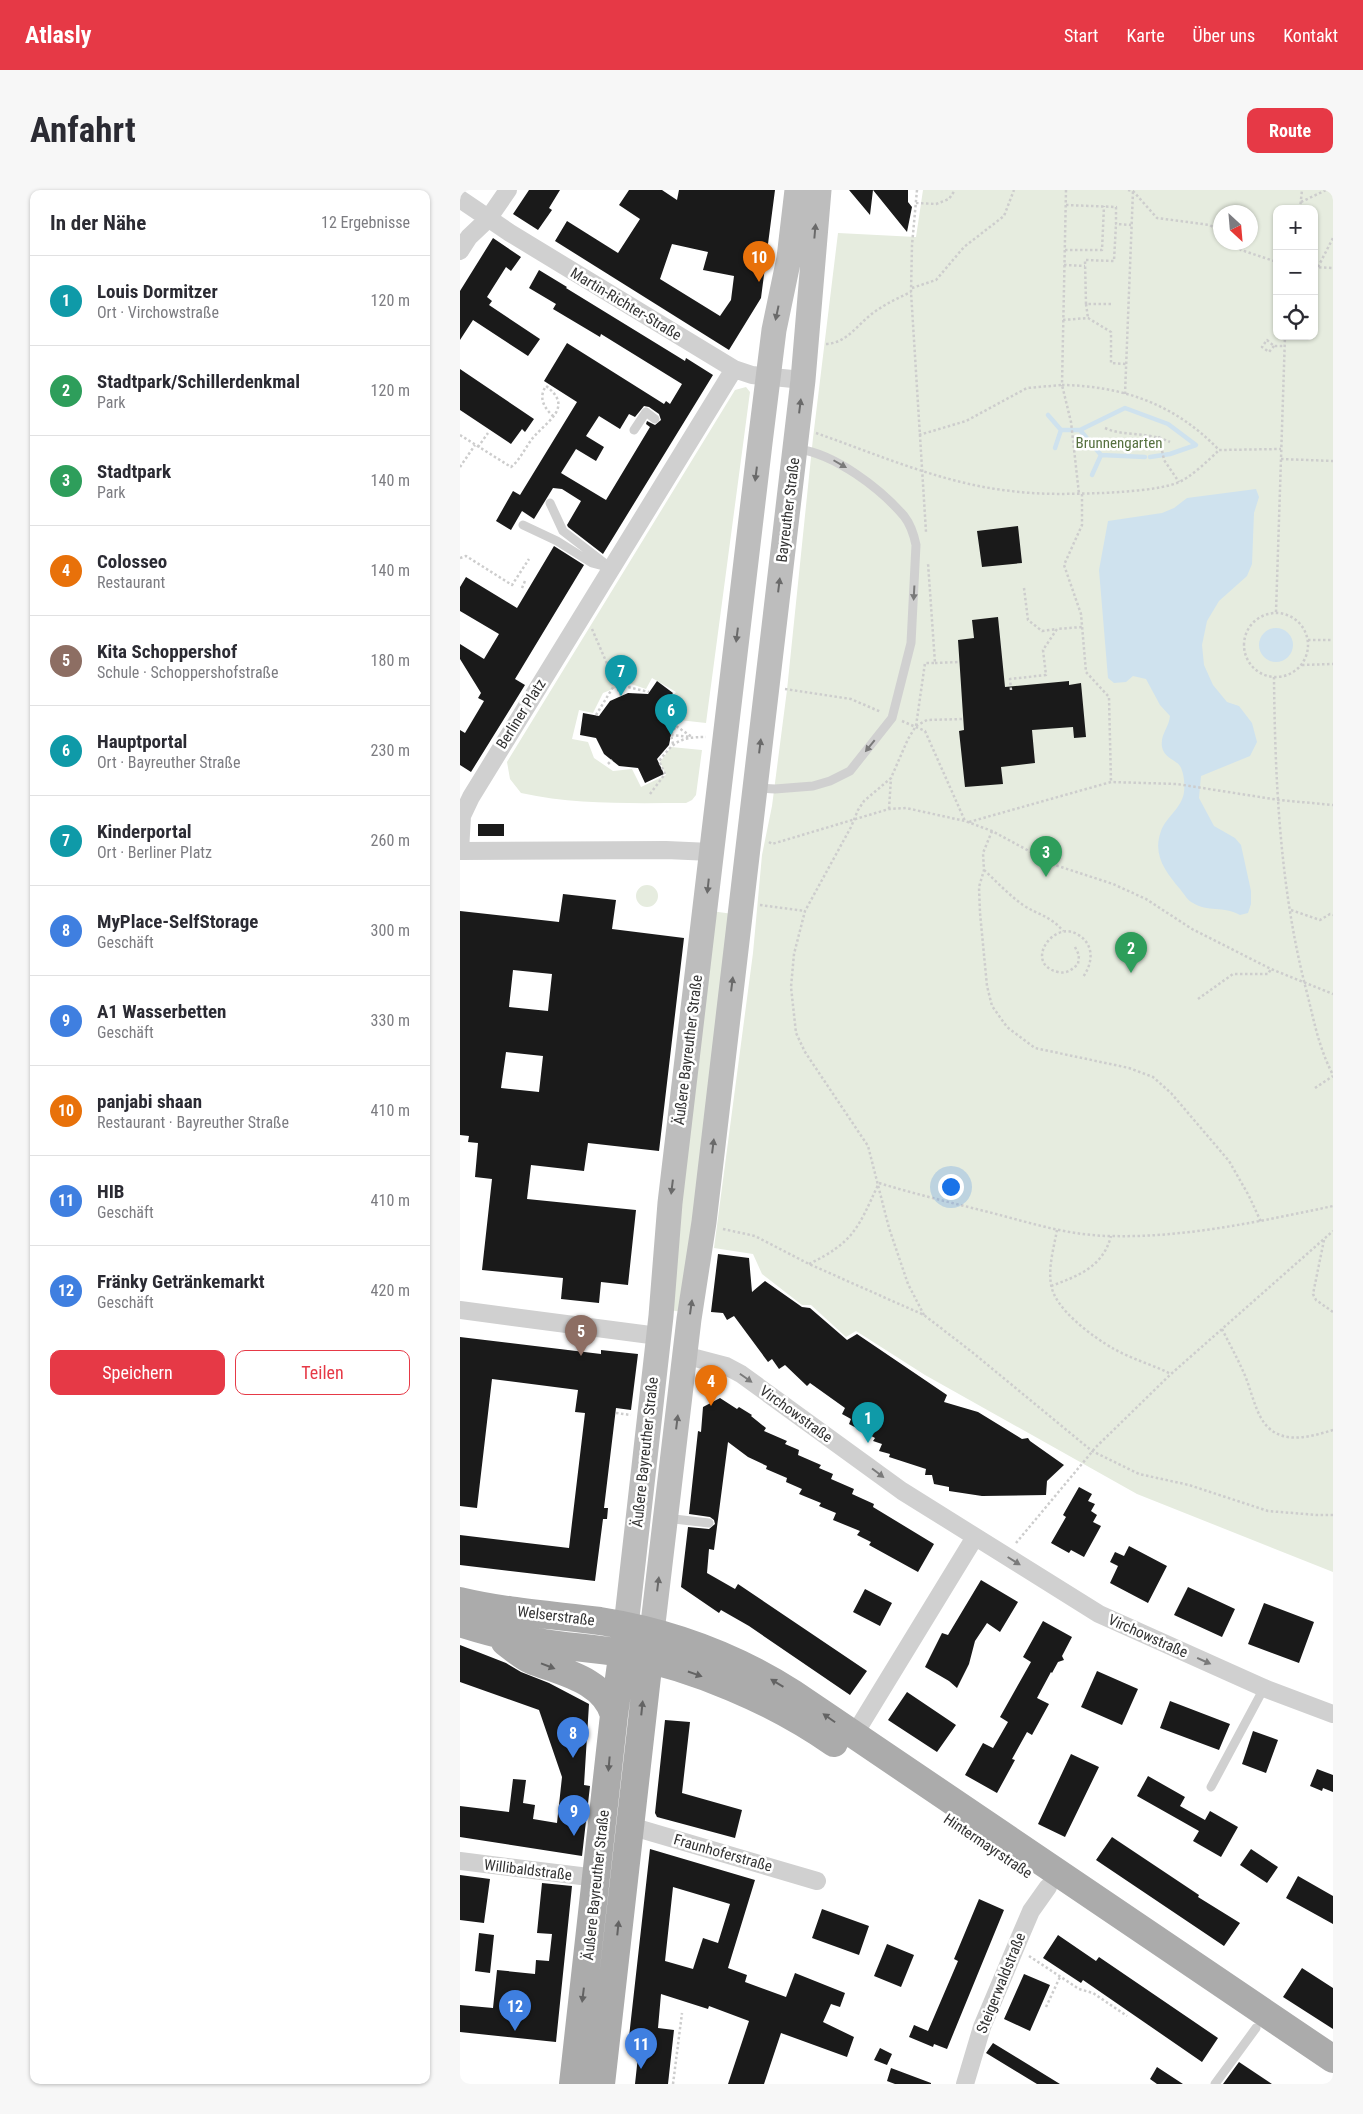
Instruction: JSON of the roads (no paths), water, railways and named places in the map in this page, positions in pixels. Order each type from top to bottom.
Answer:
[{"type":"main road","points":[[768,378],[776,313],[789,258],[797,190]]},
{"type":"main road","name":"Bayreuther Straße","points":[[749,841],[803,440],[803,380],[819,190]]},
{"type":"main road","name":"Äußere Bayreuther Straße","points":[[601,2084],[630,1826],[635,1656],[626,1626],[658,1336],[670,1203],[768,378]]},
{"type":"main road","points":[[711,852],[749,841]]},
{"type":"main road","name":"Äußere Bayreuther Straße","points":[[573,2084],[614,1715],[635,1656],[652,1632],[684,1355],[704,1222],[749,841]]},
{"type":"main road","name":"Welserstraße","points":[[466,1605],[626,1626],[652,1632]]},
{"type":"main road","name":"Welserstraße","points":[[466,1605],[492,1633],[537,1642],[635,1656]]},
{"type":"main road","name":"Hintermayrstraße","points":[[652,1632],[700,1646],[751,1668],[794,1694],[1333,2059]]},
{"type":"main road","points":[[492,1633],[528,1659],[578,1678],[591,1685],[608,1701],[614,1715]]},
{"type":"main road","name":"Hintermayrstraße","points":[[635,1656],[728,1686],[805,1724],[1333,2079]]},
{"type":"main road","points":[[586,1968],[596,1965],[604,1966],[613,1976]]},
{"type":"street","points":[[460,251],[470,237],[488,219],[508,190]]},
{"type":"street","name":"Martin-Richter-Straße","points":[[463,201],[488,219],[734,369],[768,378],[803,380]]},
{"type":"street","name":"Berliner Platz","points":[[711,852],[666,850],[460,851],[465,793],[487,770],[734,369]]},
{"type":"street","points":[[460,1310],[658,1336]]},
{"type":"street","name":"Virchowstraße","points":[[684,1355],[726,1366],[741,1374],[902,1491],[1099,1614],[1264,1688],[1333,1714]]},
{"type":"street","points":[[854,1735],[975,1537]]},
{"type":"street","name":"Fraunhoferstraße","points":[[630,1826],[816,1881]]},
{"type":"street","name":"Willibaldstraße","points":[[460,1861],[597,1878]]},
{"type":"street","name":"Steigerwaldstraße","points":[[965,2084],[982,2027],[1015,1947],[1031,1911],[1048,1887]]},
{"type":"lane","points":[[634,430],[646,412],[655,418]]},
{"type":"lane","points":[[755,788],[781,789],[813,786],[830,781],[850,771],[892,718],[911,643],[916,545],[913,532],[905,517],[858,474],[811,450],[803,440]]},
{"type":"lane","points":[[550,503],[563,531],[611,568]]},
{"type":"lane","points":[[522,525],[557,541],[592,563],[611,568]]},
{"type":"lane","points":[[674,1519],[709,1523]]},
{"type":"lane","points":[[1211,1787],[1264,1688]]},
{"type":"lane","points":[[1215,2084],[1256,2028]]},
{"type":"water","points":[[1256,489],[1259,497],[1254,513],[1252,564],[1247,576],[1219,601],[1207,621],[1202,645],[1204,665],[1213,685],[1227,702],[1239,706],[1252,723],[1257,742],[1250,756],[1201,776],[1199,798],[1214,826],[1235,838],[1241,845],[1251,891],[1251,904],[1248,913],[1240,915],[1234,912],[1198,906],[1191,902],[1165,870],[1162,863],[1158,848],[1161,831],[1183,798],[1183,775],[1180,766],[1163,751],[1162,738],[1170,716],[1160,705],[1146,679],[1133,676],[1126,682],[1114,683],[1108,678],[1099,570],[1108,521],[1162,513],[1174,508],[1187,498]]},
{"type":"water","points":[[1276,628],[1288,633],[1293,645],[1288,657],[1276,662],[1264,657],[1259,645],[1264,633]]},
{"type":"waterway","points":[[1061,430],[1080,430],[1125,408],[1168,424],[1196,445],[1170,454],[1150,457]]},
{"type":"waterway","points":[[1048,415],[1061,430]]},
{"type":"waterway","points":[[1055,448],[1061,430]]},
{"type":"waterway","points":[[1080,430],[1101,455],[1145,457]]},
{"type":"waterway","points":[[1092,475],[1101,455]]},
{"type":"place","name":"panjabi shaan","points":[[759,282]]},
{"type":"place","name":"Kinderportal","points":[[621,696]]},
{"type":"place","name":"Hauptportal","points":[[671,735]]},
{"type":"place","name":"Stadtpark","points":[[1046,877]]},
{"type":"place","name":"Stadtpark/Schillerdenkmal","points":[[1131,973]]},
{"type":"place","name":"Kita Schoppershof","points":[[581,1356]]},
{"type":"place","name":"Colosseo","points":[[711,1406]]},
{"type":"place","name":"Louis Dormitzer","points":[[868,1443]]},
{"type":"place","name":"MyPlace-SelfStorage","points":[[573,1758]]},
{"type":"place","name":"A1 Wasserbetten","points":[[574,1836]]},
{"type":"place","name":"Fränky Getränkemarkt","points":[[515,2031]]},
{"type":"place","name":"HIB","points":[[641,2069]]},
{"type":"park label","name":"Brunnengarten","points":[[1119,443]]}]
